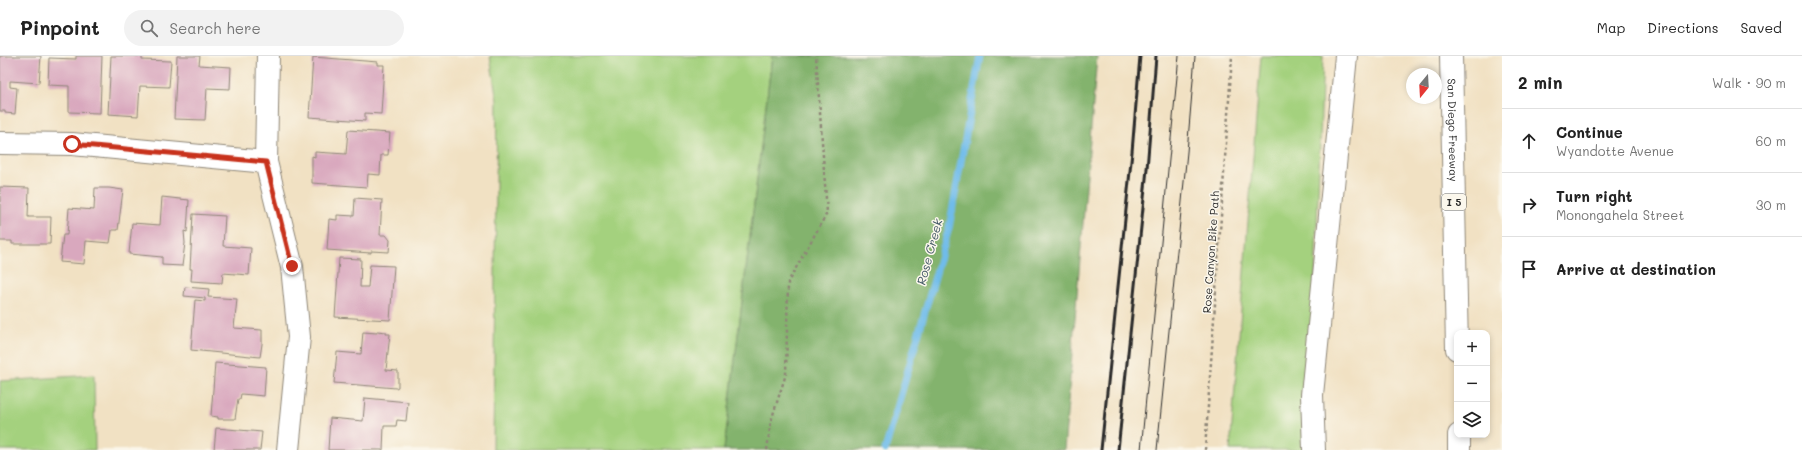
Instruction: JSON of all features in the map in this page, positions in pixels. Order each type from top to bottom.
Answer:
[{"type":"main road","points":[[268,56],[266,162],[292,266],[299,337],[288,450]]},
{"type":"main road","points":[[1314,450],[1312,395],[1346,56]]},
{"type":"main road","name":"San Diego Freeway","points":[[1450,56],[1457,330]]},
{"type":"main road","points":[[0,142],[72,144],[266,162]]},
{"type":"path","points":[[767,450],[771,420],[786,374],[788,282],[827,213],[816,56]]},
{"type":"path","name":"Rose Canyon Bike Path","points":[[1205,450],[1232,56]]},
{"type":"green space","points":[[490,56],[772,56],[724,450],[493,450],[497,101]]},
{"type":"green space","points":[[772,56],[1097,56],[1064,450],[724,450]]},
{"type":"green space","points":[[1261,56],[1323,56],[1309,450],[1230,450]]},
{"type":"green space","points":[[94,375],[95,450],[0,450],[0,381]]},
{"type":"building","points":[[0,56],[41,56],[39,83],[10,81],[10,87],[17,88],[15,114],[0,111]]},
{"type":"building","points":[[76,56],[102,56],[100,113],[69,112],[69,86],[48,85],[49,58],[76,59]]},
{"type":"building","points":[[111,56],[142,56],[142,60],[171,61],[169,87],[140,86],[138,116],[108,114]]},
{"type":"building","points":[[177,56],[200,56],[199,65],[231,67],[230,89],[207,88],[205,120],[174,119]]},
{"type":"building","points":[[313,57],[378,62],[378,65],[384,65],[381,114],[365,113],[365,121],[309,117]]},
{"type":"building","points":[[348,130],[390,133],[388,155],[381,155],[380,175],[368,174],[367,187],[312,183],[312,156],[315,157],[315,152],[346,154]]},
{"type":"building","points":[[0,187],[29,188],[28,217],[51,217],[50,244],[12,244],[12,241],[0,241]]},
{"type":"building","points":[[95,188],[123,190],[118,230],[112,230],[110,243],[86,241],[84,264],[60,262],[63,235],[67,235],[69,208],[94,210]]},
{"type":"building","points":[[162,197],[189,200],[187,232],[184,231],[185,243],[182,266],[162,265],[162,257],[129,254],[132,223],[160,225]]},
{"type":"building","points":[[355,198],[382,200],[380,235],[386,235],[390,240],[389,252],[371,251],[371,253],[327,250],[329,219],[337,220],[337,215],[354,216]]},
{"type":"building","points":[[193,214],[225,216],[223,246],[251,248],[249,275],[223,273],[222,283],[191,281],[192,269],[190,269]]},
{"type":"building","points":[[339,258],[361,259],[360,287],[368,287],[370,265],[394,266],[390,320],[335,317]]},
{"type":"building","points":[[185,287],[209,289],[208,297],[237,299],[234,328],[262,330],[260,357],[191,350],[195,300],[205,301],[205,298],[184,296]]},
{"type":"building","points":[[377,331],[390,334],[386,370],[398,371],[398,387],[334,383],[337,352],[361,354],[363,332],[377,333]]},
{"type":"building","points":[[215,363],[266,367],[264,396],[241,394],[240,399],[238,399],[235,419],[218,419],[218,417],[211,416]]},
{"type":"building","points":[[365,398],[408,402],[406,421],[397,420],[396,426],[384,426],[383,450],[328,450],[330,418],[363,421]]},
{"type":"building","points":[[216,428],[262,432],[260,450],[214,450]]},
{"type":"waterway","name":"Rose Creek","points":[[885,450],[949,228],[980,56]]},
{"type":"tram line","points":[[1141,450],[1179,56]]},
{"type":"tram line","points":[[1157,450],[1187,152],[1195,56]]},
{"type":"railway","points":[[1101,450],[1132,152],[1140,56]]},
{"type":"railway","points":[[1118,450],[1147,169],[1156,56]]},
{"type":"route","points":[[72,144],[266,162],[292,266]]}]
